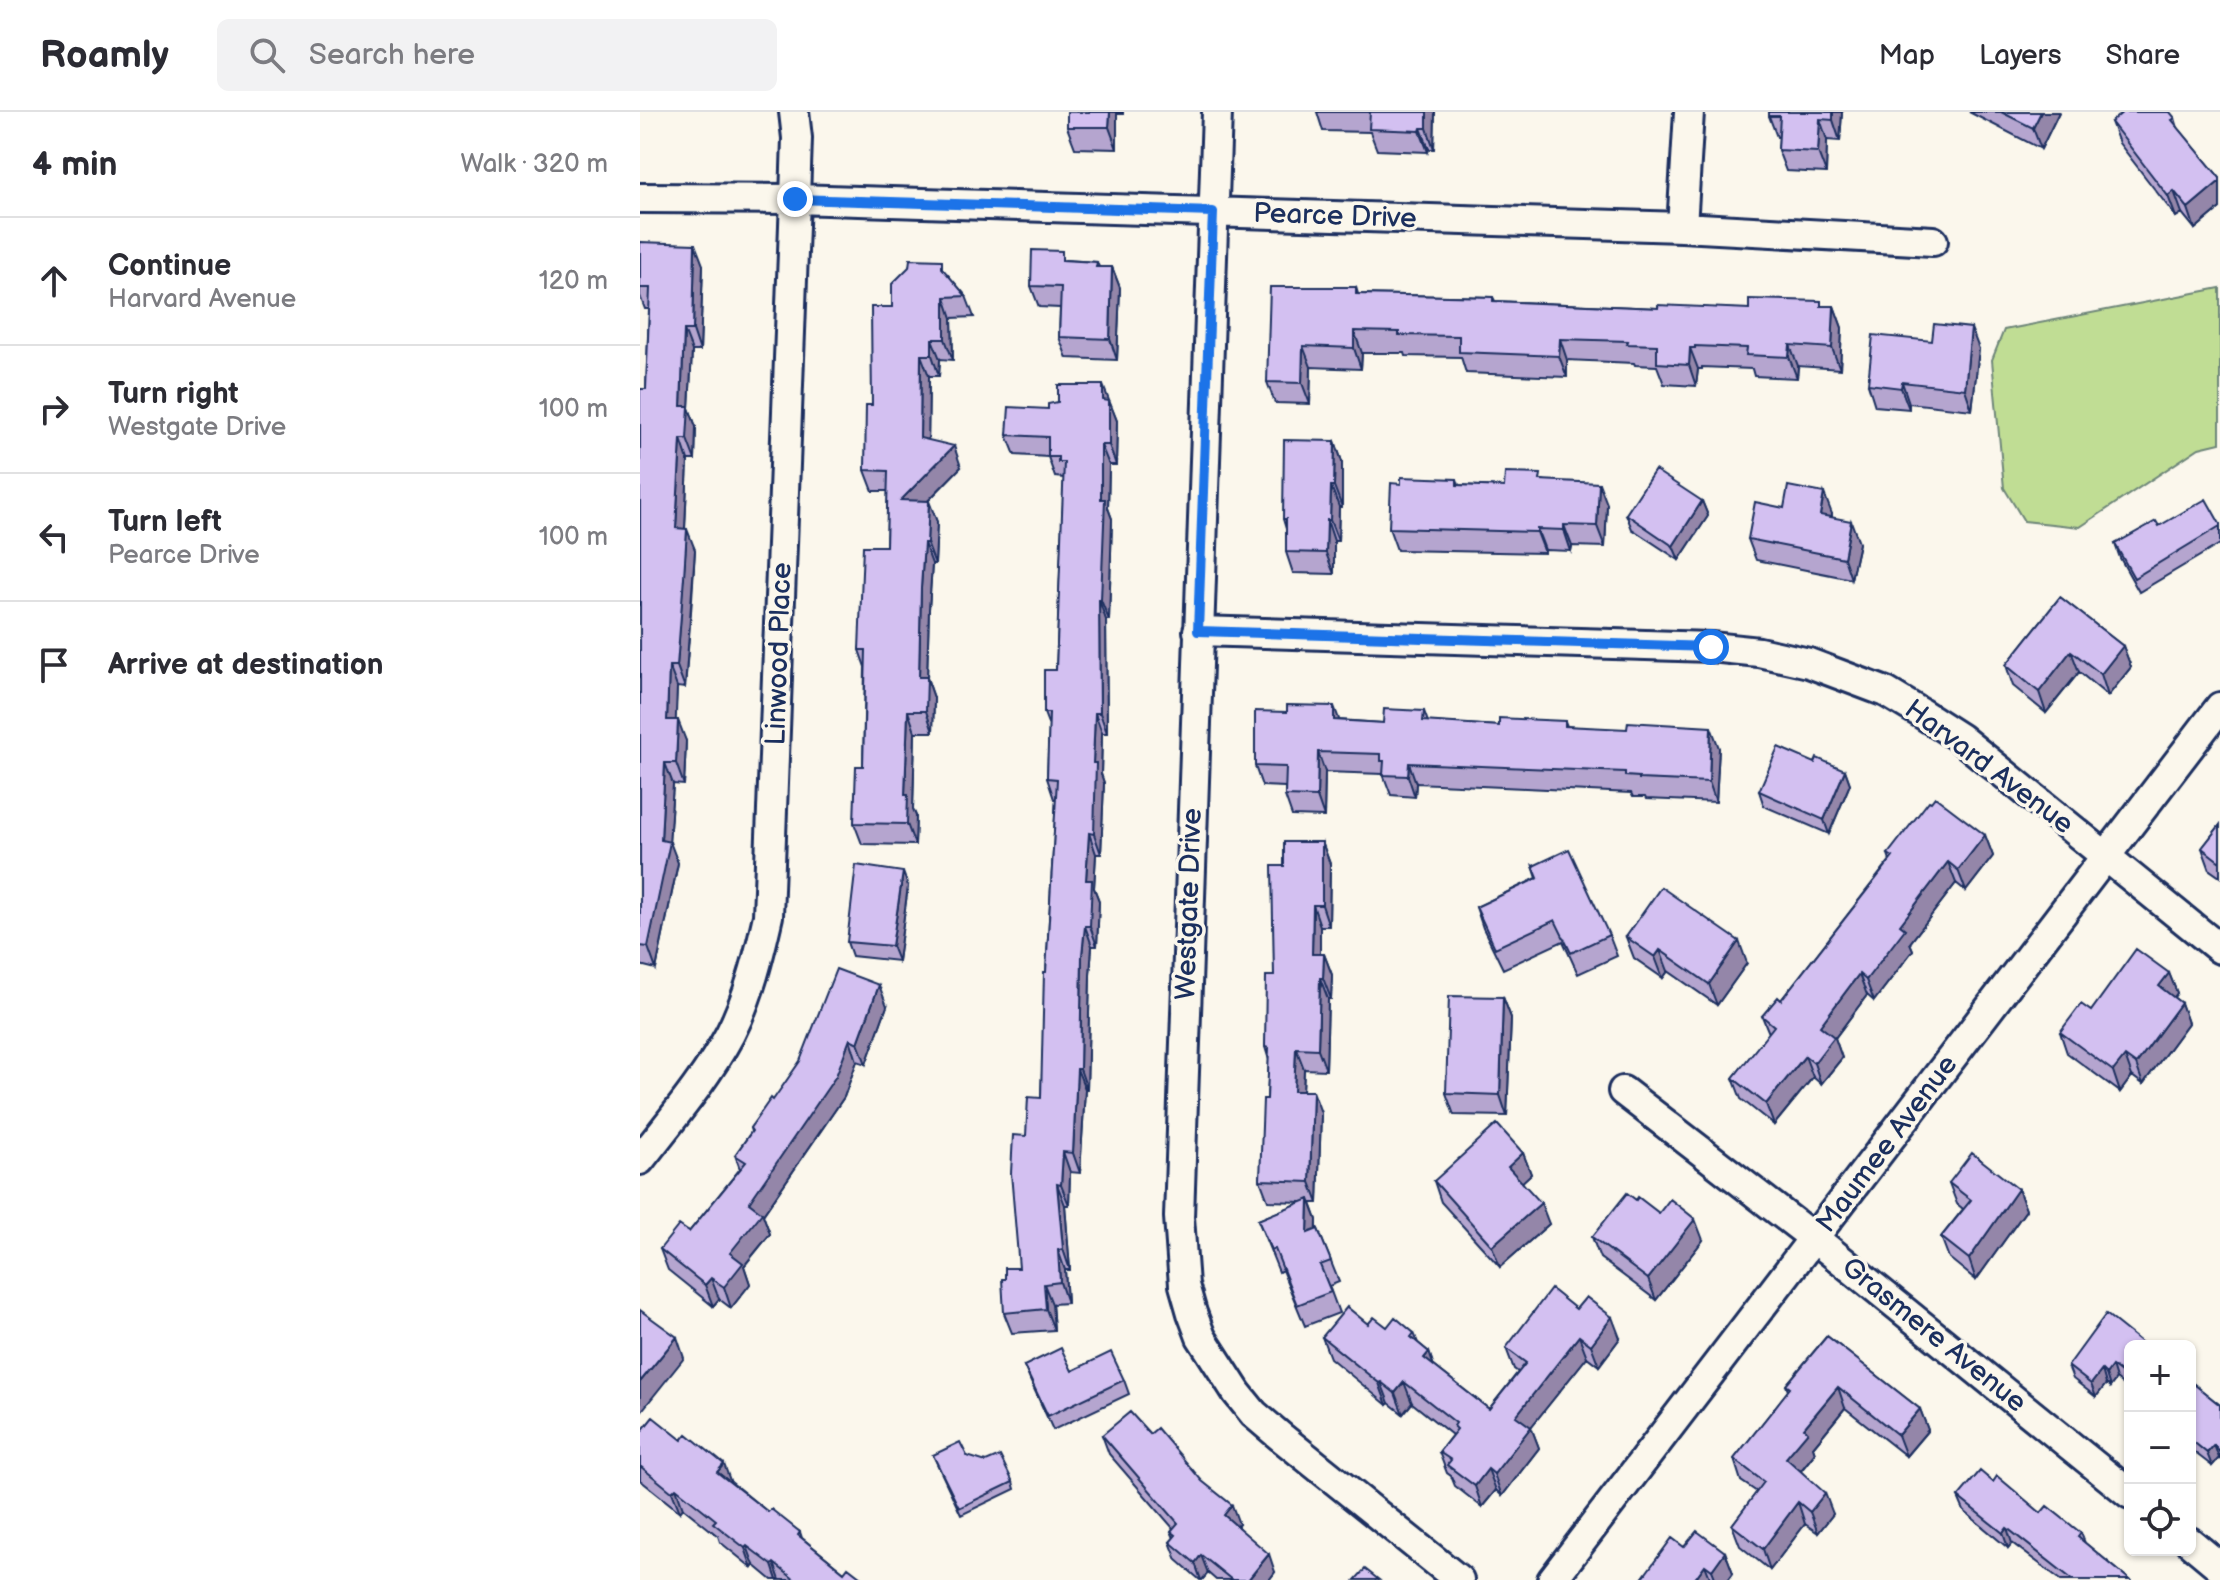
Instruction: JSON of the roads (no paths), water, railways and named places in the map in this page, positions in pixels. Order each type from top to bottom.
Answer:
[{"type":"street","name":"Linwood Place","points":[[640,1160],[709,1069],[730,1034],[746,998],[768,916],[797,138],[794,112]]},
{"type":"street","name":"Westgate Drive","points":[[1217,112],[1179,1217],[1184,1285],[1201,1337],[1254,1414],[1459,1580]]},
{"type":"street","points":[[1682,227],[1689,112]]},
{"type":"street","name":"Pearce Drive","points":[[640,198],[795,199],[1682,227],[1933,241]]},
{"type":"street","name":"Harvard Avenue","points":[[1198,631],[1711,647],[1759,652],[1809,663],[1886,692],[1960,738],[2220,949]]},
{"type":"street","name":"Maumee Avenue","points":[[1552,1580],[2220,707]]},
{"type":"street","name":"Grasmere Avenue","points":[[1623,1091],[1815,1239],[2124,1489]]},
{"type":"street","points":[[2196,1547],[2220,1567]]}]
